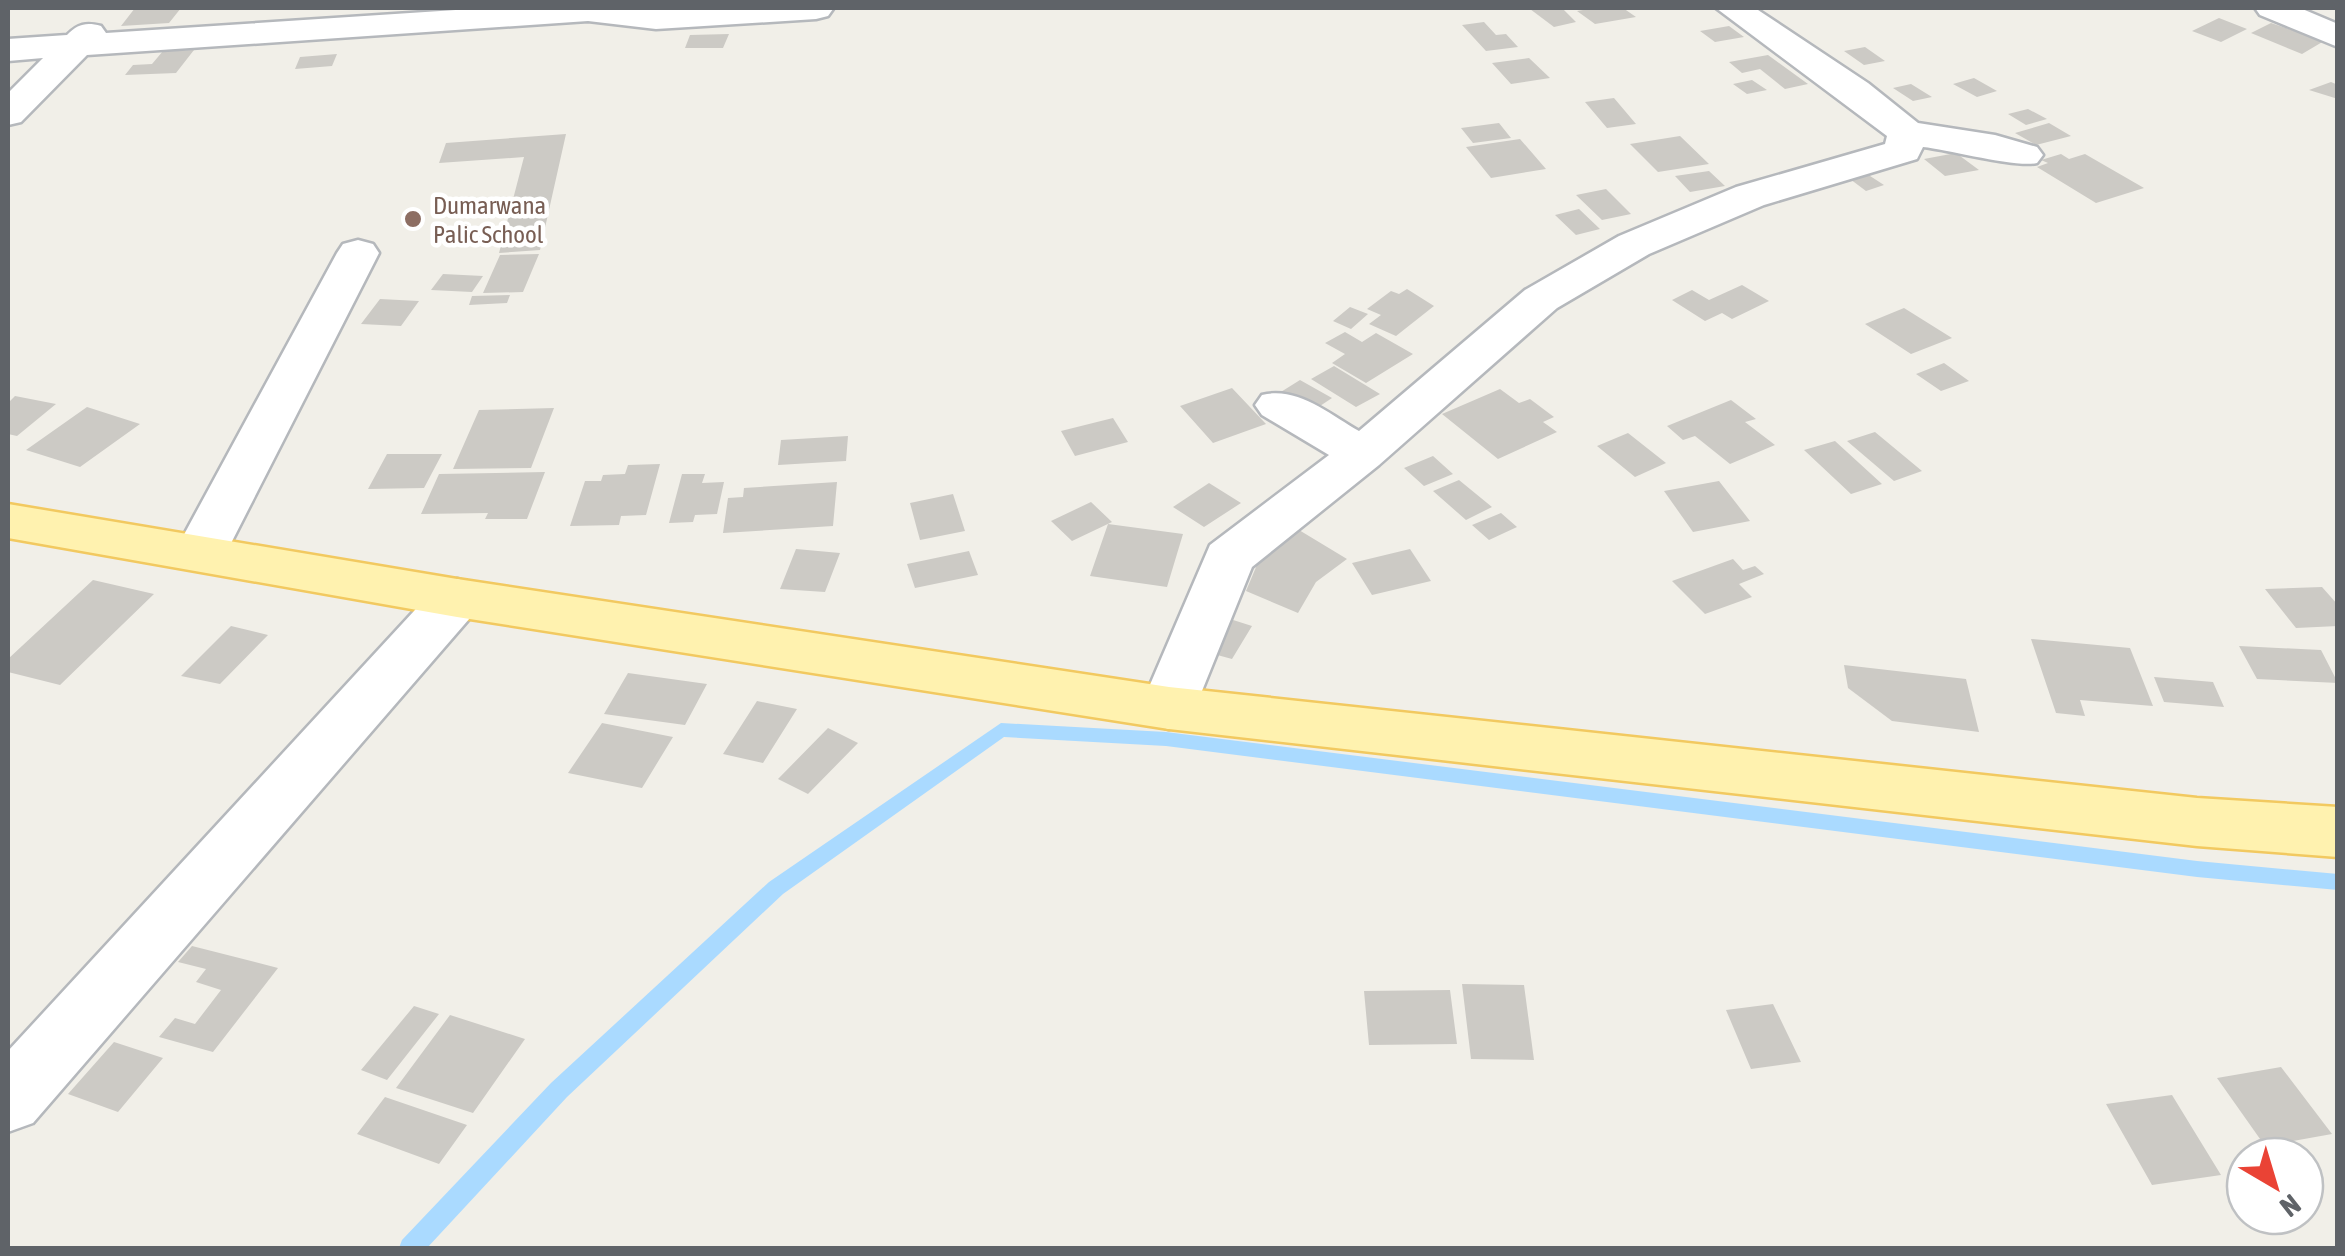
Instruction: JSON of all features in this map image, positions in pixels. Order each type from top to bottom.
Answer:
[{"type":"main road","points":[[8,521],[458,598],[1169,708],[2197,822],[2338,832]]},
{"type":"street","points":[[8,114],[117,8]]},
{"type":"street","points":[[1733,8],[1855,91],[1907,134],[1981,144],[2023,155]]},
{"type":"street","points":[[2272,8],[2338,37]]},
{"type":"street","points":[[8,50],[588,11],[656,19],[816,10]]},
{"type":"street","points":[[1169,708],[1228,558],[1362,454],[1542,298],[1634,245],[1750,196],[1903,151],[1907,134]]},
{"type":"street","points":[[200,552],[358,253]]},
{"type":"street","points":[[1279,404],[1362,454]]},
{"type":"street","points":[[8,1100],[458,598]]},
{"type":"building","points":[[135,8],[181,8],[169,23],[121,26]]},
{"type":"building","points":[[1562,8],[1576,22],[1554,27],[1530,9]]},
{"type":"building","points":[[1623,8],[1636,17],[1595,24],[1577,11]]},
{"type":"building","points":[[2219,18],[2247,29],[2221,42],[2192,31]]},
{"type":"building","points":[[1484,22],[1496,35],[1506,34],[1518,47],[1486,51],[1462,25]]},
{"type":"building","points":[[2271,23],[2324,41],[2302,54],[2251,33]]},
{"type":"building","points":[[1729,26],[1744,37],[1715,42],[1700,31]]},
{"type":"building","points":[[729,34],[723,48],[685,48],[690,35]]},
{"type":"building","points":[[1865,47],[1885,61],[1864,65],[1844,51]]},
{"type":"building","points":[[194,50],[176,73],[125,75],[133,65],[152,64],[163,51]]},
{"type":"building","points":[[337,54],[332,66],[295,69],[300,57]]},
{"type":"building","points":[[1768,55],[1808,84],[1785,89],[1760,69],[1742,73],[1729,62]]},
{"type":"building","points":[[1529,58],[1550,78],[1511,84],[1492,63]]},
{"type":"building","points":[[1974,78],[1997,91],[1977,97],[1953,84]]},
{"type":"building","points":[[1752,80],[1767,90],[1747,94],[1733,84]]},
{"type":"building","points":[[2331,82],[2338,85],[2338,99],[2309,90]]},
{"type":"building","points":[[1911,84],[1932,97],[1913,101],[1893,88]]},
{"type":"building","points":[[1614,98],[1636,124],[1607,128],[1585,102]]},
{"type":"building","points":[[2028,109],[2047,119],[2026,125],[2008,114]]},
{"type":"building","points":[[1499,123],[1511,138],[1473,143],[1461,128]]},
{"type":"building","points":[[2049,123],[2071,136],[2036,145],[2015,133]]},
{"type":"building","points":[[566,134],[540,250],[499,253],[524,157],[439,163],[446,143]]},
{"type":"building","points":[[1680,136],[1709,164],[1658,172],[1630,144]]},
{"type":"building","points":[[1520,139],[1546,169],[1491,178],[1466,147]]},
{"type":"building","points":[[1956,153],[1979,170],[1945,176],[1924,159]]},
{"type":"building","points":[[2061,154],[2069,159],[2085,154],[2144,188],[2096,203],[2037,167],[2048,163],[2041,160]]},
{"type":"building","points":[[1709,171],[1725,186],[1690,192],[1675,176]]},
{"type":"building","points":[[1867,174],[1884,185],[1866,191],[1850,179]]},
{"type":"building","points":[[1606,189],[1631,214],[1602,220],[1576,195]]},
{"type":"building","points":[[1579,209],[1600,229],[1576,235],[1555,215]]},
{"type":"building","points":[[539,254],[523,292],[483,293],[500,255]]},
{"type":"building","points":[[443,274],[483,276],[472,292],[431,290]]},
{"type":"building","points":[[1742,285],[1769,301],[1732,319],[1722,313],[1705,321],[1672,300],[1692,290],[1709,300]]},
{"type":"building","points":[[1407,289],[1434,306],[1396,336],[1369,324],[1381,315],[1367,309],[1391,291],[1399,294]]},
{"type":"building","points":[[510,295],[507,303],[469,305],[472,296]]},
{"type":"building","points":[[380,299],[419,301],[401,326],[361,324]]},
{"type":"building","points":[[1350,307],[1368,314],[1351,329],[1333,321]]},
{"type":"building","points":[[1904,308],[1952,338],[1911,354],[1865,324]]},
{"type":"building","points":[[1345,332],[1362,342],[1376,333],[1413,354],[1366,383],[1332,363],[1345,354],[1325,343]]},
{"type":"building","points":[[1944,363],[1969,381],[1941,391],[1916,374]]},
{"type":"building","points":[[1334,366],[1380,394],[1356,407],[1311,379]]},
{"type":"building","points":[[1300,380],[1332,398],[1308,414],[1276,395]]},
{"type":"building","points":[[1232,388],[1266,424],[1213,443],[1180,406]]},
{"type":"building","points":[[1500,389],[1519,403],[1530,399],[1554,417],[1543,422],[1557,432],[1498,459],[1442,414]]},
{"type":"building","points":[[15,396],[56,404],[17,436],[8,434],[8,403]]},
{"type":"building","points":[[1731,400],[1756,419],[1745,422],[1775,445],[1730,464],[1695,436],[1683,440],[1667,426]]},
{"type":"building","points":[[87,407],[140,424],[80,467],[26,450]]},
{"type":"building","points":[[554,408],[531,468],[453,469],[479,410]]},
{"type":"building","points":[[1113,418],[1128,442],[1075,456],[1061,431]]},
{"type":"building","points":[[1875,432],[1922,471],[1894,481],[1847,441]]},
{"type":"building","points":[[1628,433],[1666,463],[1635,477],[1597,446]]},
{"type":"building","points":[[848,436],[846,461],[778,465],[781,440]]},
{"type":"building","points":[[1835,441],[1882,484],[1851,494],[1804,450]]},
{"type":"building","points":[[387,454],[442,454],[424,488],[368,489]]},
{"type":"building","points":[[1433,456],[1453,474],[1424,486],[1404,468]]},
{"type":"building","points":[[660,464],[646,515],[621,516],[619,525],[570,526],[585,481],[625,474],[628,465]]},
{"type":"building","points":[[545,472],[527,519],[485,519],[488,513],[421,514],[439,474]]},
{"type":"building","points":[[682,474],[705,474],[702,483],[724,482],[717,514],[695,515],[693,522],[669,523]]},
{"type":"building","points":[[1459,480],[1492,507],[1466,520],[1433,491]]},
{"type":"building","points":[[1719,481],[1750,521],[1693,532],[1664,491]]},
{"type":"building","points":[[837,482],[833,526],[723,533],[728,498],[743,497],[744,488]]},
{"type":"building","points":[[1209,483],[1241,503],[1204,527],[1173,507]]},
{"type":"building","points":[[953,494],[965,531],[920,540],[910,503]]},
{"type":"building","points":[[1091,502],[1112,522],[1072,541],[1051,521]]},
{"type":"building","points":[[1501,513],[1517,527],[1489,540],[1472,525]]},
{"type":"building","points":[[1108,524],[1183,534],[1167,587],[1090,576]]},
{"type":"building","points":[[1299,530],[1347,559],[1316,582],[1298,613],[1246,591],[1259,560]]},
{"type":"building","points":[[796,549],[840,553],[825,592],[780,589]]},
{"type":"building","points":[[1410,549],[1431,581],[1372,595],[1352,563]]},
{"type":"building","points":[[969,551],[978,575],[915,588],[907,564]]},
{"type":"building","points":[[1733,559],[1743,570],[1755,566],[1764,574],[1739,584],[1752,597],[1705,614],[1672,581]]},
{"type":"building","points":[[93,580],[154,594],[60,685],[8,672],[8,659]]},
{"type":"building","points":[[2322,587],[2338,605],[2338,626],[2296,628],[2265,589]]},
{"type":"building","points":[[1230,619],[1252,626],[1232,659],[1210,653]]},
{"type":"building","points":[[231,626],[268,635],[220,684],[181,676]]},
{"type":"building","points":[[2031,639],[2130,648],[2153,706],[2080,700],[2085,716],[2056,713]]},
{"type":"building","points":[[2239,646],[2321,650],[2338,683],[2257,679]]},
{"type":"building","points":[[1844,665],[1966,679],[1979,732],[1892,721],[1848,688]]},
{"type":"building","points":[[628,673],[707,684],[685,725],[604,714]]},
{"type":"building","points":[[2154,677],[2213,682],[2224,707],[2164,702]]},
{"type":"building","points":[[757,701],[797,709],[763,763],[723,754]]},
{"type":"building","points":[[602,723],[673,737],[642,788],[568,773]]},
{"type":"building","points":[[828,728],[858,743],[808,794],[778,779]]},
{"type":"building","points":[[192,946],[278,968],[213,1052],[159,1037],[175,1018],[195,1024],[221,990],[196,982],[206,969],[178,962]]},
{"type":"building","points":[[1462,984],[1524,985],[1534,1060],[1471,1059]]},
{"type":"building","points":[[1450,990],[1457,1044],[1369,1045],[1364,991]]},
{"type":"building","points":[[1773,1004],[1801,1062],[1751,1069],[1726,1010]]},
{"type":"building","points":[[414,1006],[439,1014],[387,1080],[361,1070]]},
{"type":"building","points":[[450,1015],[525,1039],[473,1113],[396,1088]]},
{"type":"building","points":[[114,1042],[163,1058],[118,1112],[68,1094]]},
{"type":"building","points":[[2281,1067],[2332,1134],[2258,1136],[2217,1078]]},
{"type":"building","points":[[2172,1095],[2221,1175],[2152,1185],[2106,1104]]},
{"type":"building","points":[[385,1097],[467,1125],[439,1164],[357,1134]]},
{"type":"waterway","points":[[411,1248],[559,1090],[776,888],[1001,730],[1166,739],[2197,869],[2338,882]]},
{"type":"place","name":"Dumarwana Palic School","points":[[413,219]]}]
